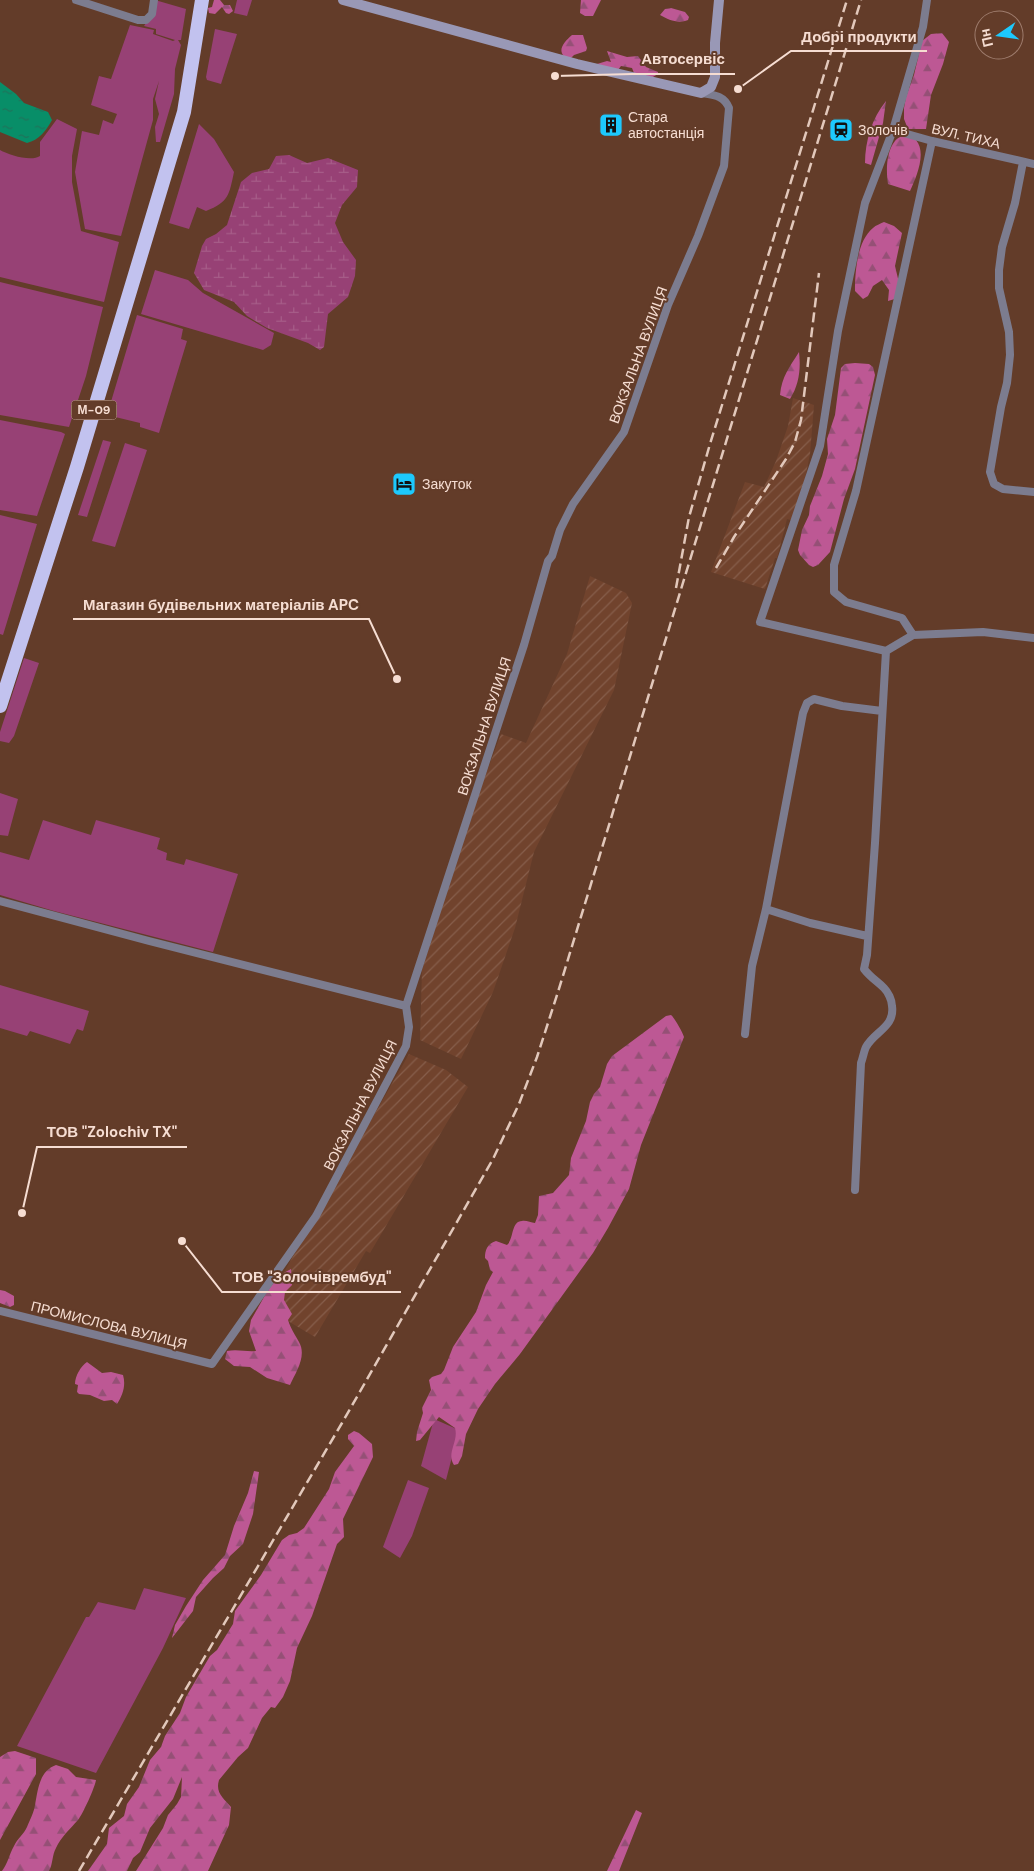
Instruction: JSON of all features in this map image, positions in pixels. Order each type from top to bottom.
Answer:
[{"type":"highway","name":"М-09","points":[[0,706],[77,467],[184,112],[202,0]]},
{"type":"street","points":[[76,0],[138,20],[146,20],[152,14],[154,0]]},
{"type":"street","points":[[343,0],[577,64],[701,93],[711,87],[715,78],[715,43],[719,0]]},
{"type":"street","points":[[927,0],[923,27],[893,130],[865,203],[861,219],[838,331],[820,446],[760,622],[886,651],[913,636],[983,632],[1034,638]]},
{"type":"street","name":"ВОКЗАЛЬНА ВУЛИЦЯ","points":[[212,1364],[316,1216],[406,1046],[409,1027],[406,1006],[524,645],[548,560],[552,556],[560,530],[573,504],[624,432],[668,305],[724,166],[729,108],[722,98],[701,93]]},
{"type":"street","name":"ВУЛ. ТИХА","points":[[893,130],[932,141],[1034,164]]},
{"type":"street","points":[[913,636],[902,618],[846,602],[834,592],[833,579],[834,565],[856,491],[932,141]]},
{"type":"street","points":[[1023,162],[1015,203],[1002,247],[999,288],[1009,332],[1010,355],[1007,383],[990,472],[994,484],[1004,489],[1034,492]]},
{"type":"street","points":[[855,1190],[862,1063],[866,1048],[886,1028],[893,1013],[892,1002],[884,988],[872,980],[864,969],[867,954],[875,843],[886,651]]},
{"type":"street","points":[[745,1034],[752,966],[766,909],[803,713],[807,703],[814,699],[842,706],[882,711]]},
{"type":"street","points":[[0,901],[406,1006]]},
{"type":"street","points":[[766,909],[810,923],[867,936]]},
{"type":"street","name":"ПРОМИСЛОВА ВУЛИЦЯ","points":[[0,1311],[212,1364]]},
{"type":"shaded area","points":[[793,398],[814,405],[810,454],[805,479],[791,520],[787,519],[777,558],[775,558],[765,589],[711,572],[745,482],[764,487],[776,461],[788,426]]},
{"type":"shaded area","points":[[590,576],[626,593],[632,603],[614,690],[534,852],[515,928],[493,992],[461,1059],[420,1040],[422,970],[475,803],[501,734],[526,743],[567,654]]},
{"type":"shaded area","points":[[409,1054],[446,1070],[468,1087],[370,1253],[366,1251],[315,1337],[264,1307]]},
{"type":"green space","points":[[155,0],[186,9],[181,40],[178,40],[181,45],[175,69],[174,94],[160,142],[156,142],[155,127],[159,114],[155,99],[159,81],[153,99],[153,120],[121,236],[85,229],[75,172],[82,131],[99,135],[103,120],[113,124],[117,114],[91,105],[99,76],[111,79],[130,25],[154,30],[153,34],[175,40],[156,34],[156,29],[144,26],[150,17]]},
{"type":"green space","points":[[214,0],[220,0],[224,5],[230,5],[233,11],[229,14],[226,13],[222,7],[215,14],[209,13],[208,8],[212,7]]},
{"type":"green space","points":[[237,0],[252,0],[247,16],[234,13]]},
{"type":"green space","points":[[581,0],[601,0],[593,16],[585,16],[580,13]]},
{"type":"green space","points":[[671,8],[685,12],[689,17],[688,20],[674,21],[660,15],[665,9]]},
{"type":"green space","points":[[215,29],[237,34],[221,84],[207,80],[206,77]]},
{"type":"green space","points":[[942,33],[949,42],[931,95],[926,129],[908,129],[904,119],[904,108],[922,41],[931,34]]},
{"type":"green space","points":[[572,35],[583,35],[587,48],[586,51],[574,55],[569,60],[561,51],[563,44]]},
{"type":"green space","points":[[607,51],[627,57],[638,56],[646,67],[658,72],[658,74],[651,78],[634,73],[632,68],[621,66],[618,70],[597,64],[607,61],[611,62]]},
{"type":"green space","points":[[886,101],[883,123],[871,165],[865,163],[866,146],[873,122]]},
{"type":"green space","points":[[57,119],[77,129],[72,156],[72,182],[81,231],[119,242],[104,302],[0,277],[0,150],[14,156],[26,158],[40,156],[40,142]]},
{"type":"green space","points":[[199,124],[214,139],[234,172],[229,192],[224,201],[206,211],[197,207],[189,229],[169,223]]},
{"type":"green space","points":[[905,135],[915,139],[921,152],[919,166],[910,191],[888,184],[887,179],[887,162],[892,145],[896,140]]},
{"type":"green space","points":[[289,155],[307,163],[328,158],[358,170],[357,187],[342,205],[335,223],[343,242],[356,260],[355,276],[348,297],[328,314],[324,347],[320,350],[308,343],[267,328],[247,316],[234,302],[204,290],[194,273],[206,239],[227,225],[241,182],[252,173],[269,169],[276,156]]},
{"type":"green space","points":[[884,222],[894,226],[902,233],[895,266],[900,287],[898,298],[888,301],[889,290],[882,280],[873,286],[868,296],[863,299],[855,291],[856,266],[860,249],[863,241],[874,227]]},
{"type":"green space","points":[[155,270],[188,280],[203,293],[274,333],[271,345],[263,350],[141,314]]},
{"type":"green space","points":[[0,282],[103,307],[86,376],[69,427],[0,415]]},
{"type":"green space","points":[[137,315],[183,329],[181,339],[187,341],[159,433],[140,427],[140,423],[107,415]]},
{"type":"green space","points":[[799,352],[799,377],[790,399],[780,395],[781,388],[786,372]]},
{"type":"green space","points":[[845,364],[869,364],[873,367],[875,375],[855,469],[844,499],[830,552],[818,565],[813,567],[800,555],[798,550],[802,530],[809,515],[810,506],[822,476],[828,454],[827,439],[835,415],[841,368]]},
{"type":"green space","points":[[0,420],[65,434],[37,516],[0,510]]},
{"type":"green space","points":[[103,440],[111,442],[87,517],[78,515]]},
{"type":"green space","points":[[125,443],[147,450],[115,547],[92,541]]},
{"type":"green space","points":[[0,515],[37,524],[3,635],[0,634]]},
{"type":"green space","points":[[24,658],[39,663],[14,736],[9,743],[0,741],[0,732]]},
{"type":"green space","points":[[0,793],[18,799],[8,836],[0,835]]},
{"type":"green space","points":[[43,820],[91,835],[96,820],[160,838],[157,849],[167,853],[166,860],[184,865],[186,859],[238,874],[213,952],[0,895],[0,852],[29,860]]},
{"type":"green space","points":[[0,985],[89,1011],[83,1031],[77,1029],[70,1044],[30,1031],[27,1036],[0,1028]]},
{"type":"green space","points":[[671,1015],[684,1037],[641,1145],[629,1189],[593,1253],[478,1409],[466,1434],[462,1456],[458,1464],[454,1465],[451,1456],[456,1433],[455,1428],[439,1417],[420,1440],[416,1441],[417,1432],[423,1413],[422,1408],[431,1390],[429,1380],[441,1374],[444,1370],[453,1347],[476,1312],[493,1272],[490,1270],[488,1261],[485,1258],[485,1252],[490,1244],[496,1241],[507,1245],[518,1222],[535,1223],[538,1215],[539,1196],[553,1193],[569,1175],[571,1158],[586,1121],[590,1102],[600,1087],[607,1064],[612,1056],[666,1016]]},
{"type":"green space","points":[[291,1269],[292,1285],[285,1292],[284,1300],[292,1314],[288,1320],[299,1342],[302,1353],[300,1364],[290,1385],[267,1378],[250,1367],[234,1366],[225,1359],[227,1351],[256,1351],[249,1331],[251,1320],[268,1290],[280,1275]]},
{"type":"green space","points":[[0,1290],[14,1296],[14,1305],[10,1307],[0,1303]]},
{"type":"green space","points":[[87,1362],[102,1373],[111,1372],[123,1375],[123,1390],[117,1404],[112,1400],[104,1401],[77,1392],[76,1378]]},
{"type":"green space","points":[[434,1419],[459,1430],[446,1480],[421,1466]]},
{"type":"green space","points":[[354,1431],[372,1444],[373,1457],[343,1519],[344,1537],[337,1544],[312,1616],[297,1648],[290,1681],[283,1697],[275,1708],[271,1707],[262,1718],[248,1748],[219,1780],[219,1792],[231,1807],[229,1825],[208,1871],[136,1871],[163,1828],[168,1815],[181,1797],[182,1777],[173,1799],[150,1828],[140,1852],[133,1858],[127,1871],[88,1871],[107,1844],[109,1828],[124,1816],[127,1804],[139,1787],[150,1760],[161,1747],[165,1736],[180,1713],[186,1697],[210,1656],[217,1650],[233,1624],[235,1611],[261,1575],[282,1540],[304,1528],[329,1489],[335,1472],[354,1446],[348,1439],[348,1435]]},
{"type":"green space","points":[[254,1471],[259,1472],[253,1514],[243,1544],[230,1556],[224,1568],[196,1597],[193,1611],[172,1638],[175,1625],[186,1606],[203,1580],[225,1555],[234,1526],[248,1493]]},
{"type":"green space","points":[[408,1480],[429,1488],[412,1536],[400,1558],[383,1547]]},
{"type":"green space","points":[[144,1588],[186,1598],[163,1648],[96,1773],[17,1746],[86,1617],[89,1617],[98,1602],[135,1610]]},
{"type":"green space","points":[[15,1751],[36,1758],[36,1774],[0,1840],[0,1757],[8,1752]]},
{"type":"green space","points":[[56,1765],[68,1769],[76,1777],[96,1780],[83,1812],[58,1844],[49,1871],[2,1871],[15,1843],[26,1830],[31,1819],[38,1787],[43,1776],[50,1768]]},
{"type":"green space","points":[[636,1810],[642,1813],[619,1871],[607,1871]]},
{"type":"water","points":[[0,82],[16,94],[24,103],[48,112],[52,120],[45,131],[35,140],[27,143],[0,132]]},
{"type":"railway","points":[[676,588],[689,517],[710,444],[847,0]]},
{"type":"railway","points":[[79,1871],[342,1423],[493,1159],[519,1104],[537,1057],[558,992],[861,0]]},
{"type":"railway","points":[[716,568],[795,442],[801,420],[819,273]]},
{"type":"place","name":"Автосервіс","points":[[555,76]]},
{"type":"place","name":"Добрі продукти","points":[[738,89]]},
{"type":"place","name":"Стара автостанція","points":[[611,125]]},
{"type":"place","name":"Золочів","points":[[841,130]]},
{"type":"place","name":"Закуток","points":[[404,484]]},
{"type":"place","name":"Магазин будівельних матеріалів APC","points":[[397,679]]},
{"type":"place","name":"ТОВ \"Zolochiv TX\"","points":[[22,1213]]},
{"type":"place","name":"ТОВ \"Золочіврембуд\"","points":[[182,1241]]}]
